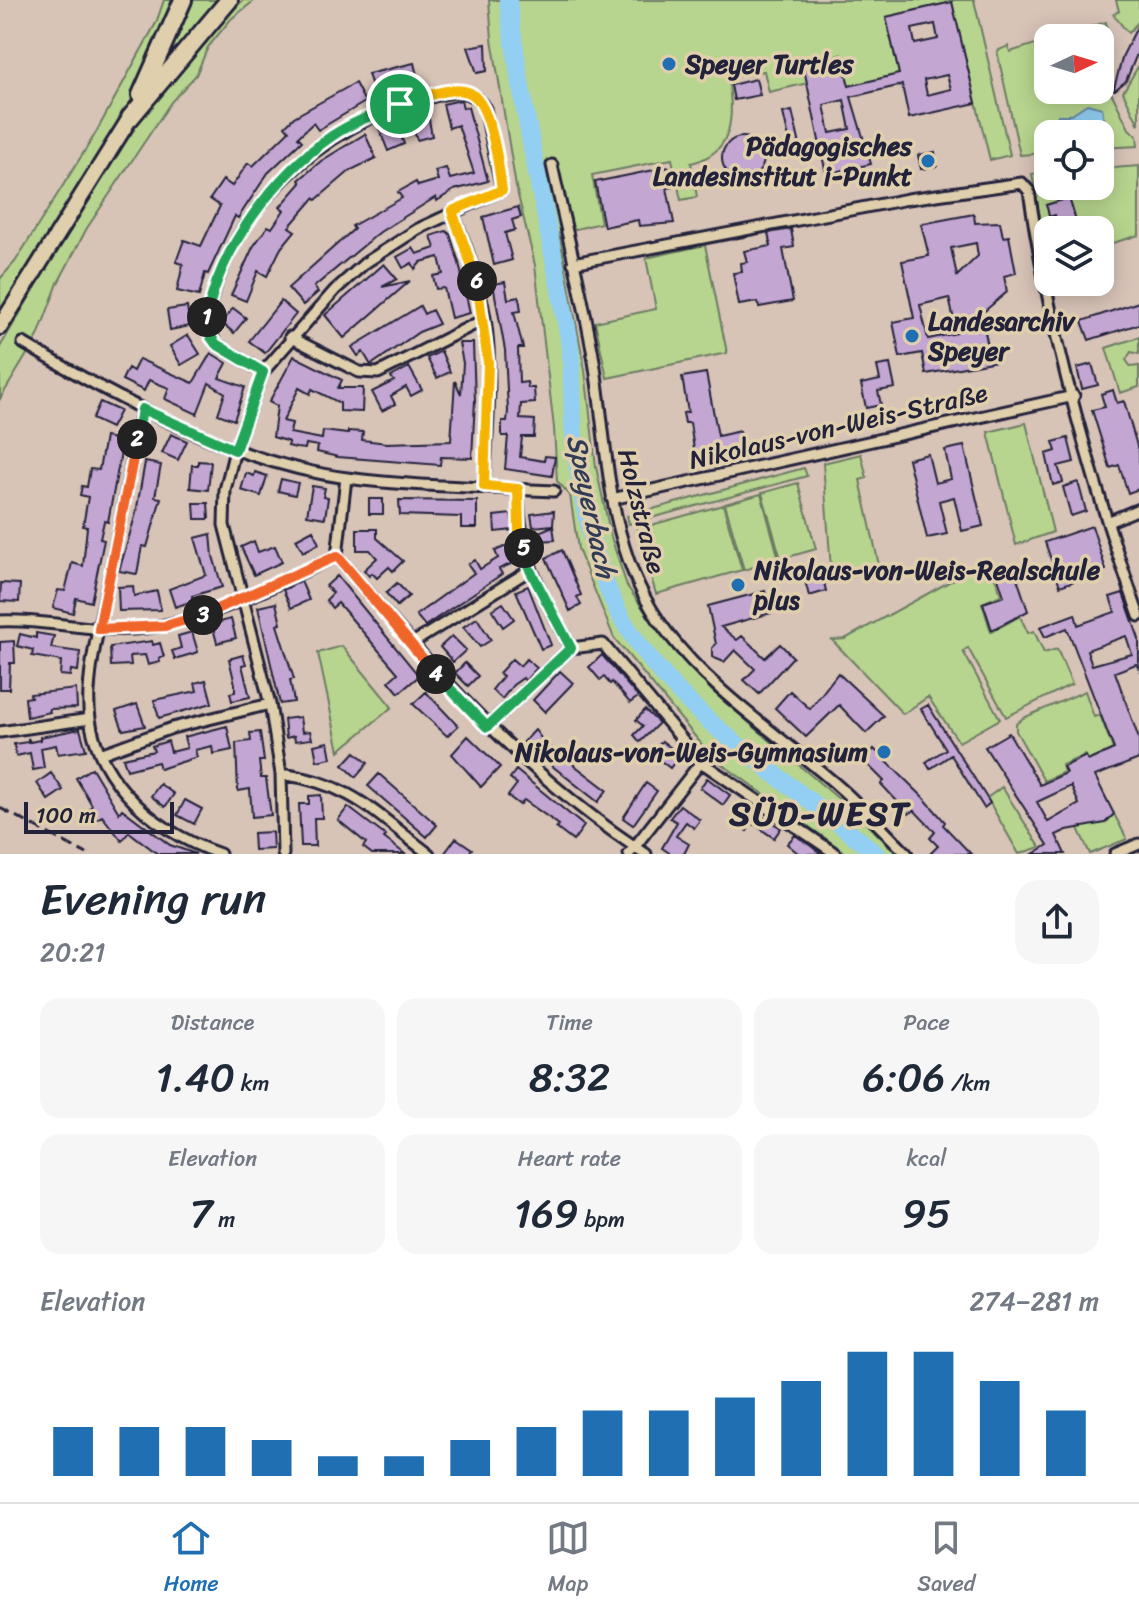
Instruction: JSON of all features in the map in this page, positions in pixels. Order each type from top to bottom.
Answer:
[{"type":"highway","points":[[130,118],[183,0]]},
{"type":"highway","points":[[130,118],[229,0]]},
{"type":"main road","points":[[0,327],[130,118]]},
{"type":"street","points":[[263,372],[211,337],[206,322],[222,266],[264,198],[330,137],[363,119],[400,104],[456,90],[469,92],[485,108],[502,190],[452,211],[365,263],[290,337],[263,372],[235,450],[225,490],[224,525],[270,704],[281,774],[283,854]]},
{"type":"street","name":"Holzstraße","points":[[552,165],[594,362],[612,499],[629,566],[638,588],[678,647],[712,684],[840,787],[907,854]]},
{"type":"street","points":[[573,263],[908,199],[1022,183],[1029,191],[1051,310],[1101,499],[1139,616]]},
{"type":"street","points":[[452,211],[478,283],[485,319],[488,363],[484,486]]},
{"type":"street","points":[[290,337],[359,372],[378,373],[485,319]]},
{"type":"street","points":[[23,343],[111,396],[235,450],[346,478],[554,491]]},
{"type":"street","name":"Nikolaus-von-Weis-Straße","points":[[612,499],[1074,396]]},
{"type":"street","points":[[142,409],[99,629],[89,691],[90,719],[100,754],[123,792],[148,817],[220,854]]},
{"type":"street","points":[[346,478],[337,556],[411,644],[487,727],[631,850],[646,854]]},
{"type":"street","points":[[518,489],[519,532],[530,570],[571,648]]},
{"type":"street","points":[[1110,521],[1139,509]]},
{"type":"street","points":[[0,621],[33,620],[99,629],[165,626],[244,598],[337,556]]},
{"type":"street","points":[[411,644],[530,570]]},
{"type":"street","points":[[487,727],[571,648],[603,644],[701,762],[835,854]]},
{"type":"street","points":[[100,754],[172,728],[270,704]]},
{"type":"street","points":[[0,732],[90,719]]},
{"type":"street","points":[[631,850],[701,762]]},
{"type":"street","points":[[281,774],[327,782],[343,789],[381,814],[416,850],[429,854]]},
{"type":"street","points":[[1115,854],[1139,844]]},
{"type":"green space","points":[[164,0],[176,0],[123,119],[0,315],[0,279],[15,262],[94,136],[156,23]]},
{"type":"green space","points":[[190,0],[222,0],[170,60],[166,58]]},
{"type":"green space","points":[[243,0],[255,0],[231,19],[208,47],[196,75],[171,102],[87,228],[58,283],[38,336],[0,399],[0,347],[94,188],[170,77]]},
{"type":"green space","points":[[489,0],[974,0],[1010,155],[990,160],[952,2],[886,17],[899,74],[849,86],[841,55],[808,83],[769,92],[764,71],[728,78],[731,118],[724,141],[716,151],[691,163],[697,197],[681,200],[672,159],[592,175],[601,223],[559,233],[585,370],[596,467],[611,537],[627,586],[658,630],[712,691],[861,818],[897,854],[847,854],[712,757],[614,638],[578,549],[570,495],[557,481],[535,265],[516,187],[492,39]]},
{"type":"green space","points":[[1116,0],[1139,0],[1139,21],[1128,33],[1113,14],[1119,11]]},
{"type":"green space","points":[[1034,44],[1034,104],[1114,104],[1114,98],[1129,129],[1137,136],[1138,146],[1114,147],[1114,120],[1034,120],[1034,154],[1020,155],[997,51],[1008,46],[1010,52]]},
{"type":"green space","points":[[1139,65],[1139,125],[1123,92]]},
{"type":"green space","points":[[1139,166],[1139,235],[1114,243],[1114,216],[1040,216],[1037,200],[1114,200],[1114,168]]},
{"type":"green space","points":[[705,245],[727,353],[607,378],[595,322],[656,309],[646,258]]},
{"type":"green space","points":[[1139,337],[1139,354],[1131,352],[1126,360],[1131,367],[1139,366],[1139,387],[1120,393],[1106,348]]},
{"type":"green space","points":[[1026,423],[1053,532],[1016,545],[988,432]]},
{"type":"green space","points":[[861,454],[867,478],[860,480],[880,570],[832,582],[823,463]]},
{"type":"green space","points":[[804,468],[807,476],[629,524],[627,516]]},
{"type":"green space","points":[[798,483],[816,549],[781,559],[762,493]]},
{"type":"green space","points":[[761,494],[779,559],[744,570],[725,504]]},
{"type":"green space","points":[[723,505],[742,570],[656,594],[637,529]]},
{"type":"green space","points":[[989,560],[1001,595],[982,603],[991,632],[1020,616],[1028,633],[1034,631],[1044,653],[1057,649],[1072,684],[1006,717],[968,648],[963,651],[1000,719],[959,742],[928,697],[903,714],[832,640],[845,639]]},
{"type":"green space","points":[[342,646],[392,707],[339,751],[318,653]]},
{"type":"green space","points":[[1085,691],[1094,717],[1100,715],[1113,749],[1089,760],[1085,755],[1062,765],[1064,772],[1044,781],[1016,731],[1016,724]]},
{"type":"green space","points":[[1002,787],[1040,847],[1019,854],[987,798]]},
{"type":"green space","points":[[1114,814],[1127,839],[1090,854],[1076,824],[1105,823]]},
{"type":"water","points":[[1087,104],[1102,108],[1104,120],[1056,120],[1058,115],[1070,115]]},
{"type":"building","points":[[952,2],[976,103],[909,118],[902,85],[851,97],[871,164],[826,174],[803,64],[841,55],[849,86],[899,74],[886,17]],"holes":[[[935,24],[938,39],[915,44],[912,29]],[[947,75],[951,89],[927,95],[924,80]],[[844,100],[850,129],[830,133],[824,105]]]},
{"type":"building","points":[[1139,23],[1139,49],[1126,81],[1114,90],[1114,88],[1123,55]]},
{"type":"building","points":[[486,44],[487,71],[477,73],[468,47]]},
{"type":"building","points":[[414,63],[419,84],[376,98],[368,74]]},
{"type":"building","points":[[756,79],[760,95],[734,100],[731,85]]},
{"type":"building","points":[[355,83],[365,102],[318,130],[313,123],[298,137],[302,141],[268,173],[238,218],[235,216],[208,274],[205,273],[199,296],[177,291],[183,264],[176,262],[184,240],[201,246],[220,206],[210,199],[223,180],[232,186],[248,163],[253,166],[289,131],[285,126],[294,117]]},
{"type":"building","points":[[461,100],[463,108],[468,107],[488,181],[454,190],[437,201],[436,197],[380,232],[314,287],[318,292],[303,305],[288,288],[354,229],[352,226],[402,198],[398,192],[416,182],[418,186],[438,180],[435,171],[446,168],[450,179],[474,173],[458,125],[449,128],[443,104]]},
{"type":"building","points":[[427,109],[432,136],[417,140],[409,115]]},
{"type":"building","points":[[792,111],[801,149],[792,151],[783,113]]},
{"type":"building","points":[[395,121],[404,144],[388,151],[379,128]]},
{"type":"building","points":[[365,134],[376,158],[351,170],[316,200],[314,198],[289,227],[295,231],[281,248],[267,276],[258,271],[246,301],[231,295],[253,247],[268,226],[272,228],[284,210],[280,207],[301,183],[299,180],[321,161]]},
{"type":"building","points":[[743,137],[758,143],[764,158],[758,173],[743,179],[728,173],[722,158],[728,143]]},
{"type":"building","name":"Pädagogisches Landesinstitut i-Punkt","points":[[935,152],[937,166],[921,169],[918,155]]},
{"type":"building","points":[[669,167],[673,187],[667,188],[674,223],[639,226],[638,220],[604,227],[595,182]]},
{"type":"building","points":[[1070,200],[1075,216],[1049,216],[1046,205]]},
{"type":"building","points":[[518,207],[521,217],[512,220],[515,230],[505,233],[512,260],[494,265],[483,217]]},
{"type":"building","points":[[974,214],[975,223],[1000,222],[1003,237],[1009,236],[1016,273],[1004,276],[1007,292],[981,314],[988,346],[995,351],[997,361],[926,374],[922,353],[900,357],[893,322],[914,318],[902,261],[929,256],[921,224]],"holes":[[[976,243],[978,256],[957,276],[951,248]],[[949,298],[957,333],[928,339],[920,305]]]},
{"type":"building","points":[[791,229],[794,247],[783,249],[793,301],[759,307],[758,302],[739,305],[733,273],[742,272],[741,263],[747,262],[744,251],[771,246],[768,233]]},
{"type":"building","points":[[446,231],[450,234],[459,263],[470,313],[451,318],[444,288],[436,289],[433,276],[443,274],[439,257],[421,262],[415,269],[412,263],[403,268],[397,257],[413,248],[417,254],[435,248],[431,236]]},
{"type":"building","points":[[384,264],[397,279],[382,287],[410,281],[344,338],[325,315]]},
{"type":"building","points":[[505,282],[508,299],[519,297],[521,311],[514,312],[523,348],[518,348],[519,383],[527,382],[528,388],[534,388],[535,403],[521,404],[520,419],[535,420],[534,437],[522,437],[520,457],[544,461],[545,456],[555,457],[552,476],[505,469],[508,436],[502,436],[502,421],[507,421],[508,411],[505,350],[493,284]]},
{"type":"building","points":[[281,301],[296,314],[265,353],[249,341]]},
{"type":"building","points":[[1139,302],[1139,324],[1089,340],[1082,321]]},
{"type":"building","points":[[420,306],[424,314],[432,310],[439,324],[419,332],[371,365],[363,352],[358,356],[352,347]]},
{"type":"building","points":[[187,307],[190,326],[170,330],[167,310]]},
{"type":"building","points":[[233,308],[246,318],[234,333],[222,323]]},
{"type":"building","points":[[188,335],[200,354],[181,365],[170,346]]},
{"type":"building","points":[[459,343],[473,343],[475,400],[472,458],[441,457],[440,465],[338,457],[317,452],[318,446],[306,444],[305,449],[296,448],[273,437],[277,406],[269,402],[294,356],[342,380],[338,388],[363,388],[362,412],[340,411],[340,403],[312,389],[310,394],[299,388],[283,421],[292,423],[290,433],[322,439],[323,431],[363,432],[362,440],[387,443],[451,441],[455,381],[461,394],[463,363]]},
{"type":"building","points":[[441,351],[450,372],[437,378],[427,358]]},
{"type":"building","points":[[211,353],[227,363],[219,378],[245,387],[234,420],[218,414],[225,393],[209,383],[197,414],[165,399],[169,388],[149,380],[144,391],[122,380],[128,368],[133,371],[139,359],[193,383]]},
{"type":"building","points":[[890,364],[895,388],[878,391],[881,405],[866,408],[861,384],[880,380],[877,366]]},
{"type":"building","points":[[1092,364],[1098,385],[1082,389],[1077,368]]},
{"type":"building","points":[[409,367],[422,390],[411,396],[406,387],[391,396],[395,404],[382,411],[372,392],[394,381],[391,377]]},
{"type":"building","points":[[706,373],[718,436],[740,431],[745,458],[736,459],[734,449],[695,456],[690,423],[685,423],[683,413],[688,412],[682,377]]},
{"type":"building","points":[[1113,390],[1117,403],[1124,401],[1139,453],[1139,489],[1128,493],[1119,465],[1110,468],[1092,410],[1105,407],[1101,394]]},
{"type":"building","points":[[100,402],[120,411],[111,428],[92,419]]},
{"type":"building","points":[[171,434],[187,441],[178,460],[162,453]]},
{"type":"building","points":[[105,437],[123,441],[108,522],[104,521],[100,539],[104,540],[91,602],[76,598],[73,613],[53,608],[58,590],[65,591],[72,563],[83,566],[87,527],[83,526],[88,497],[80,495],[82,486],[87,487],[90,469],[99,470]]},
{"type":"building","points":[[1068,438],[1074,462],[1058,466],[1063,482],[1053,485],[1046,454],[1056,451],[1053,442]]},
{"type":"building","points":[[964,446],[983,526],[962,531],[954,497],[939,501],[947,534],[927,538],[908,459],[928,454],[935,483],[951,479],[945,450]]},
{"type":"building","points":[[198,461],[211,462],[208,490],[190,488],[192,465],[198,465]]},
{"type":"building","points":[[145,462],[161,465],[155,497],[161,498],[147,547],[142,546],[137,574],[119,571],[136,513]]},
{"type":"building","points":[[255,472],[267,476],[261,496],[241,490],[246,473],[254,476]]},
{"type":"building","points":[[281,479],[298,483],[295,495],[278,491]]},
{"type":"building","points":[[1078,482],[1086,511],[1071,516],[1063,487]]},
{"type":"building","points":[[312,486],[325,488],[323,497],[328,498],[325,518],[307,515]]},
{"type":"building","points":[[369,499],[383,499],[383,514],[369,514]]},
{"type":"building","points":[[399,500],[477,501],[477,528],[461,528],[461,517],[400,515]]},
{"type":"building","points":[[194,503],[208,503],[209,519],[195,519]]},
{"type":"building","points":[[554,511],[553,525],[533,527],[531,514]]},
{"type":"building","points":[[511,514],[513,530],[495,532],[494,516]]},
{"type":"building","points":[[553,526],[555,540],[535,541],[534,534]]},
{"type":"building","points":[[1092,526],[1106,570],[1060,586],[1045,542]]},
{"type":"building","points":[[357,529],[377,529],[377,538],[403,561],[393,571],[389,567],[377,578],[372,573],[369,576],[364,570],[377,558],[370,550],[357,550]]},
{"type":"building","points":[[313,530],[319,544],[303,552],[296,539]]},
{"type":"building","points":[[211,534],[213,556],[222,587],[192,596],[193,601],[175,607],[169,589],[206,575],[195,538]]},
{"type":"building","points":[[254,541],[258,552],[275,546],[282,562],[254,575],[241,547]]},
{"type":"building","points":[[509,545],[516,562],[499,569],[502,574],[425,626],[416,615],[474,573],[468,564],[475,560],[480,569],[498,558],[495,551]]},
{"type":"building","points":[[562,550],[581,595],[577,597],[581,605],[570,611],[546,558]]},
{"type":"building","points":[[821,568],[826,591],[809,596],[803,573]]},
{"type":"building","points":[[1014,569],[1028,611],[992,630],[983,603],[1004,596],[997,575]]},
{"type":"building","points":[[337,576],[419,676],[399,693],[389,681],[398,673],[338,603],[332,608],[326,600],[333,593],[326,586]]},
{"type":"building","points":[[301,581],[309,600],[291,608],[283,590]]},
{"type":"building","points":[[1,583],[20,584],[19,602],[0,601]]},
{"type":"building","points":[[397,583],[409,596],[397,606],[386,593]]},
{"type":"building","points":[[133,586],[134,596],[157,591],[161,610],[119,611],[118,587]]},
{"type":"building","points":[[528,586],[551,645],[541,649],[516,591]]},
{"type":"building","points":[[765,591],[771,613],[721,627],[737,640],[742,636],[765,658],[780,644],[793,657],[759,694],[744,680],[755,669],[735,650],[724,662],[712,657],[712,648],[716,644],[708,606]]},
{"type":"building","points":[[1123,593],[1139,639],[1139,669],[1136,664],[1115,672],[1139,739],[1139,759],[1095,776],[1114,814],[1105,823],[1056,835],[1065,854],[1033,854],[1048,845],[985,747],[1009,733],[1040,785],[1066,773],[1063,767],[1086,756],[1088,761],[1114,749],[1067,628],[1045,637],[1040,627],[1075,614],[1078,625],[1115,612],[1110,597]],"holes":[[[1126,636],[1132,654],[1092,665],[1087,650]],[[1071,786],[1079,804],[1048,822],[1037,802]]]},
{"type":"building","points":[[276,603],[281,624],[277,625],[294,679],[290,680],[294,702],[280,704],[258,607]]},
{"type":"building","points":[[503,603],[514,619],[503,627],[492,610]]},
{"type":"building","points":[[477,618],[491,640],[480,647],[463,627]]},
{"type":"building","points":[[231,619],[236,638],[217,643],[212,624]]},
{"type":"building","points":[[192,632],[198,652],[175,659],[172,651],[181,648],[178,636]]},
{"type":"building","points":[[36,633],[54,636],[51,648],[80,652],[78,671],[71,670],[70,676],[60,675],[61,661],[32,656],[33,650],[17,646],[20,634],[36,638]]},
{"type":"building","points":[[452,636],[466,650],[453,662],[440,647]]},
{"type":"building","points":[[14,641],[15,663],[10,663],[9,689],[0,689],[0,642]]},
{"type":"building","points":[[152,641],[153,645],[160,643],[164,657],[159,658],[160,662],[148,665],[145,655],[130,656],[131,665],[111,666],[110,647]]},
{"type":"building","points":[[243,655],[246,664],[242,665],[250,697],[232,701],[230,693],[235,692],[235,684],[229,659]]},
{"type":"building","points":[[602,655],[638,697],[630,703],[612,682],[610,684],[604,677],[600,680],[589,667]]},
{"type":"building","points":[[512,659],[520,666],[526,659],[537,668],[525,681],[523,678],[513,685],[502,699],[492,690],[503,676],[499,673]]},
{"type":"building","points":[[465,663],[478,676],[468,686],[455,673]]},
{"type":"building","points":[[560,671],[573,683],[545,712],[533,700]]},
{"type":"building","points":[[838,673],[884,716],[866,733],[839,705],[806,737],[775,708],[790,691],[810,709]]},
{"type":"building","points":[[206,680],[212,703],[159,718],[154,700],[197,691],[195,683]]},
{"type":"building","points":[[76,689],[77,708],[49,709],[50,712],[27,717],[25,698],[31,697],[30,694]]},
{"type":"building","points":[[426,692],[458,726],[447,736],[413,704]]},
{"type":"building","points":[[137,704],[145,726],[123,730],[116,711]]},
{"type":"building","points":[[928,705],[990,803],[984,808],[951,755],[930,769],[926,762],[946,749],[921,709]]},
{"type":"building","points":[[645,710],[659,723],[640,742],[634,735],[643,726],[636,720]]},
{"type":"building","points":[[300,717],[302,732],[310,731],[312,739],[295,741],[294,736],[286,738],[284,719]]},
{"type":"building","points":[[227,726],[232,750],[213,754],[212,746],[195,750],[197,757],[160,769],[158,762],[127,770],[123,758],[154,751],[152,746],[168,741],[171,752],[187,748],[184,737]]},
{"type":"building","points":[[80,729],[86,750],[58,754],[56,745],[41,748],[44,768],[33,770],[30,753],[16,756],[14,744],[28,742],[28,738],[30,742]]},
{"type":"building","points":[[535,730],[544,742],[607,790],[598,802],[523,743]]},
{"type":"building","points":[[260,732],[264,761],[259,761],[261,778],[266,778],[271,815],[252,817],[250,789],[238,791],[236,743],[251,741],[250,733]]},
{"type":"building","points":[[468,736],[500,767],[481,787],[452,754]]},
{"type":"building","points":[[662,741],[680,755],[670,768],[652,754]]},
{"type":"building","points":[[328,742],[331,758],[317,761],[314,745]]},
{"type":"building","name":"Nikolaus-von-Weis-Gymnasium","points":[[874,749],[924,798],[945,822],[943,825],[971,854],[930,854],[938,846],[930,838],[935,832],[914,810],[909,814],[863,760]]},
{"type":"building","points":[[355,752],[368,763],[356,777],[343,765]]},
{"type":"building","points":[[92,768],[119,813],[122,809],[170,845],[196,854],[158,854],[129,832],[122,841],[102,816],[92,822],[86,814],[92,805],[76,778]]},
{"type":"building","points":[[516,770],[584,826],[573,841],[556,828],[559,825],[524,800],[520,805],[508,796],[517,784],[510,778]]},
{"type":"building","points":[[51,773],[63,790],[48,800],[37,783]]},
{"type":"building","points":[[379,774],[437,825],[427,837],[368,786]]},
{"type":"building","points":[[707,778],[730,795],[723,805],[700,788]]},
{"type":"building","points":[[646,783],[657,791],[633,825],[623,818]]},
{"type":"building","points":[[160,784],[174,794],[165,807],[151,796]]},
{"type":"building","points":[[321,795],[322,818],[314,818],[315,846],[301,846],[299,804],[309,804],[309,796]]},
{"type":"building","points":[[185,800],[202,809],[194,824],[177,815]]},
{"type":"building","points":[[680,805],[700,820],[694,828],[686,822],[676,836],[689,844],[684,854],[671,854],[662,848],[677,822],[670,818]]},
{"type":"building","points":[[744,805],[781,828],[774,838],[752,823],[747,831],[733,822]]},
{"type":"building","points":[[348,807],[405,854],[372,854],[363,847],[366,843],[338,820]]},
{"type":"building","points":[[272,832],[273,849],[254,850],[253,833]]},
{"type":"building","points":[[795,835],[821,854],[799,854],[787,844]]},
{"type":"building","points":[[456,838],[472,849],[468,854],[444,854]]},
{"type":"waterway","name":"Speyerbach","points":[[508,0],[528,126],[568,333],[580,483],[598,561],[616,608],[653,662],[711,723],[876,854]]},
{"type":"railway","points":[[0,808],[87,854]]},
{"type":"place","name":"Speyer Turtles","points":[[669,64]]},
{"type":"place","name":"Pädagogisches Landesinstitut i-Punkt","points":[[928,161]]},
{"type":"place","name":"Landesarchiv Speyer","points":[[912,336]]},
{"type":"place","name":"Nikolaus-von-Weis-Realschule plus","points":[[738,585]]},
{"type":"place","name":"Nikolaus-von-Weis-Gymnasium","points":[[884,752]]},
{"type":"district","name":"SÜD-WEST","points":[[820,813]]},
{"type":"route","points":[[456,90],[469,92],[485,108],[502,190],[452,211],[478,283],[485,319],[488,363],[484,486],[518,489],[519,532],[530,570],[571,648],[487,727],[434,673],[337,556],[198,617],[165,626],[99,629],[142,409],[235,450],[263,372],[216,344],[211,337],[206,322],[222,266],[264,198],[330,137],[400,104],[456,90]]}]
